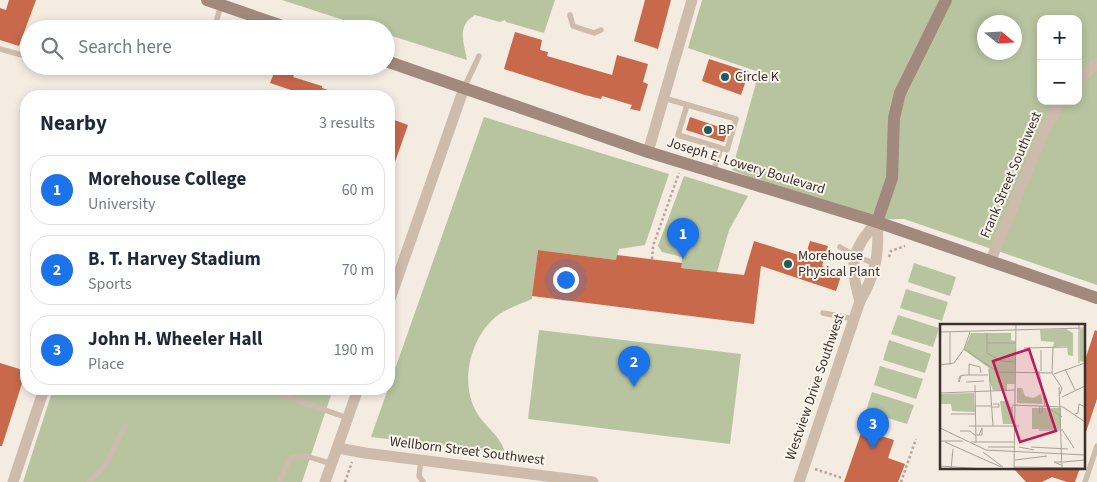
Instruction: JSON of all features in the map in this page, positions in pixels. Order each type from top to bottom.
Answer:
[{"type":"main road","points":[[207,0],[222,2],[268,20]]},
{"type":"main road","name":"Westview Drive Southwest","points":[[877,222],[892,178],[894,118],[900,93],[946,0]]},
{"type":"main road","name":"Joseph E. Lowery Boulevard","points":[[395,64],[648,152],[877,222],[1097,298]]},
{"type":"street","points":[[648,152],[692,0]]},
{"type":"street","points":[[1082,76],[1097,63]]},
{"type":"street","points":[[395,266],[464,88]]},
{"type":"street","name":"Frank Street Southwest","points":[[990,262],[1045,129],[1059,105]]},
{"type":"street","name":"Westview Drive Southwest","points":[[860,301],[854,280],[855,256],[860,240],[877,222]]},
{"type":"street","name":"Westview Drive Southwest","points":[[799,482],[860,301],[869,286],[876,264],[879,246],[877,222]]},
{"type":"street","points":[[13,482],[42,395]]},
{"type":"street","points":[[325,482],[356,395]]},
{"type":"street","name":"Wellborn Street Southwest","points":[[338,448],[532,478],[593,482]]},
{"type":"lane","points":[[217,20],[222,2]]},
{"type":"lane","points":[[570,15],[573,26],[594,33],[601,30]]},
{"type":"lane","points":[[0,49],[20,55]]},
{"type":"lane","points":[[464,88],[479,56]]},
{"type":"lane","points":[[664,98],[687,105],[736,120],[727,150],[678,135],[687,105]]},
{"type":"lane","points":[[713,172],[721,148]]},
{"type":"lane","points":[[840,247],[855,256],[876,264]]},
{"type":"lane","points":[[823,313],[854,319]]},
{"type":"lane","points":[[281,395],[348,418]]},
{"type":"lane","points":[[89,482],[105,466],[125,426]]},
{"type":"lane","points":[[1085,482],[1097,446]]},
{"type":"lane","points":[[280,482],[289,459],[295,456],[304,456],[332,464]]},
{"type":"lane","points":[[421,460],[419,476],[423,482]]},
{"type":"path","points":[[652,260],[653,246],[680,172]]},
{"type":"path","points":[[901,482],[916,440]]},
{"type":"path","points":[[816,469],[842,478]]},
{"type":"green space","points":[[282,0],[555,0],[544,33],[506,22],[505,20],[500,22],[475,15],[469,19],[463,30],[467,60],[395,37],[395,20],[343,20]]},
{"type":"green space","points":[[702,0],[1097,0],[1097,285],[904,219],[858,220],[732,170],[759,72],[688,48]]},
{"type":"green space","points":[[484,117],[669,174],[645,245],[619,249],[616,260],[538,250],[532,299],[501,313],[488,325],[480,336],[470,361],[469,388],[477,413],[497,437],[505,453],[371,437],[386,395],[395,395],[395,369]]},
{"type":"green space","points":[[684,176],[748,196],[729,230],[717,272],[681,268],[682,257],[662,252],[658,246]]},
{"type":"green space","points":[[914,263],[956,277],[950,296],[908,282]]},
{"type":"green space","points":[[906,289],[948,302],[942,321],[900,308]]},
{"type":"green space","points":[[898,315],[939,328],[933,347],[891,334]]},
{"type":"green space","points":[[539,330],[741,354],[730,444],[528,419]]},
{"type":"green space","points":[[889,340],[931,354],[925,373],[883,360]]},
{"type":"green space","points":[[880,366],[923,379],[916,399],[874,385]]},
{"type":"green space","points":[[872,392],[914,405],[907,424],[866,411]]},
{"type":"green space","points":[[51,395],[331,395],[302,482],[23,482]]},
{"type":"building","points":[[9,0],[36,0],[29,20],[20,20],[19,46],[0,40],[0,8],[6,10]]},
{"type":"building","points":[[645,0],[671,0],[658,49],[634,41]]},
{"type":"building","points":[[515,32],[542,40],[540,50],[548,52],[547,56],[612,75],[617,55],[648,64],[643,82],[648,84],[640,111],[630,109],[632,105],[602,96],[601,99],[585,95],[504,69]]},
{"type":"building","name":"Circle K","points":[[709,59],[749,72],[741,95],[702,81]]},
{"type":"building","points":[[273,75],[294,75],[293,77],[322,86],[322,88],[328,90],[291,90],[270,83]]},
{"type":"building","name":"BP","points":[[690,117],[728,130],[724,142],[686,130]]},
{"type":"building","points":[[395,120],[408,125],[395,162]]},
{"type":"building","points":[[754,241],[805,257],[810,241],[828,246],[822,266],[842,273],[836,291],[761,266],[754,324],[532,296],[538,250],[616,260],[617,255],[682,263],[681,268],[744,275]]},
{"type":"building","points":[[1095,330],[1097,331],[1097,399],[1085,435],[1084,435],[1084,363]]},
{"type":"building","points":[[0,363],[20,369],[20,390],[2,446],[0,446]]},
{"type":"building","points":[[862,430],[894,440],[888,458],[905,464],[898,482],[844,482]]},
{"type":"building","points":[[1015,470],[1079,470],[1075,482],[1067,482],[1052,477],[1042,482],[1026,482]]},
{"type":"place","name":"Circle K","points":[[725,77]]},
{"type":"place","name":"BP","points":[[708,130]]},
{"type":"place","name":"Morehouse College","points":[[683,259]]},
{"type":"place","name":"Morehouse Physical Plant","points":[[788,264]]},
{"type":"place","name":"B. T. Harvey Stadium","points":[[634,387]]},
{"type":"place","name":"John H. Wheeler Hall","points":[[873,449]]}]
